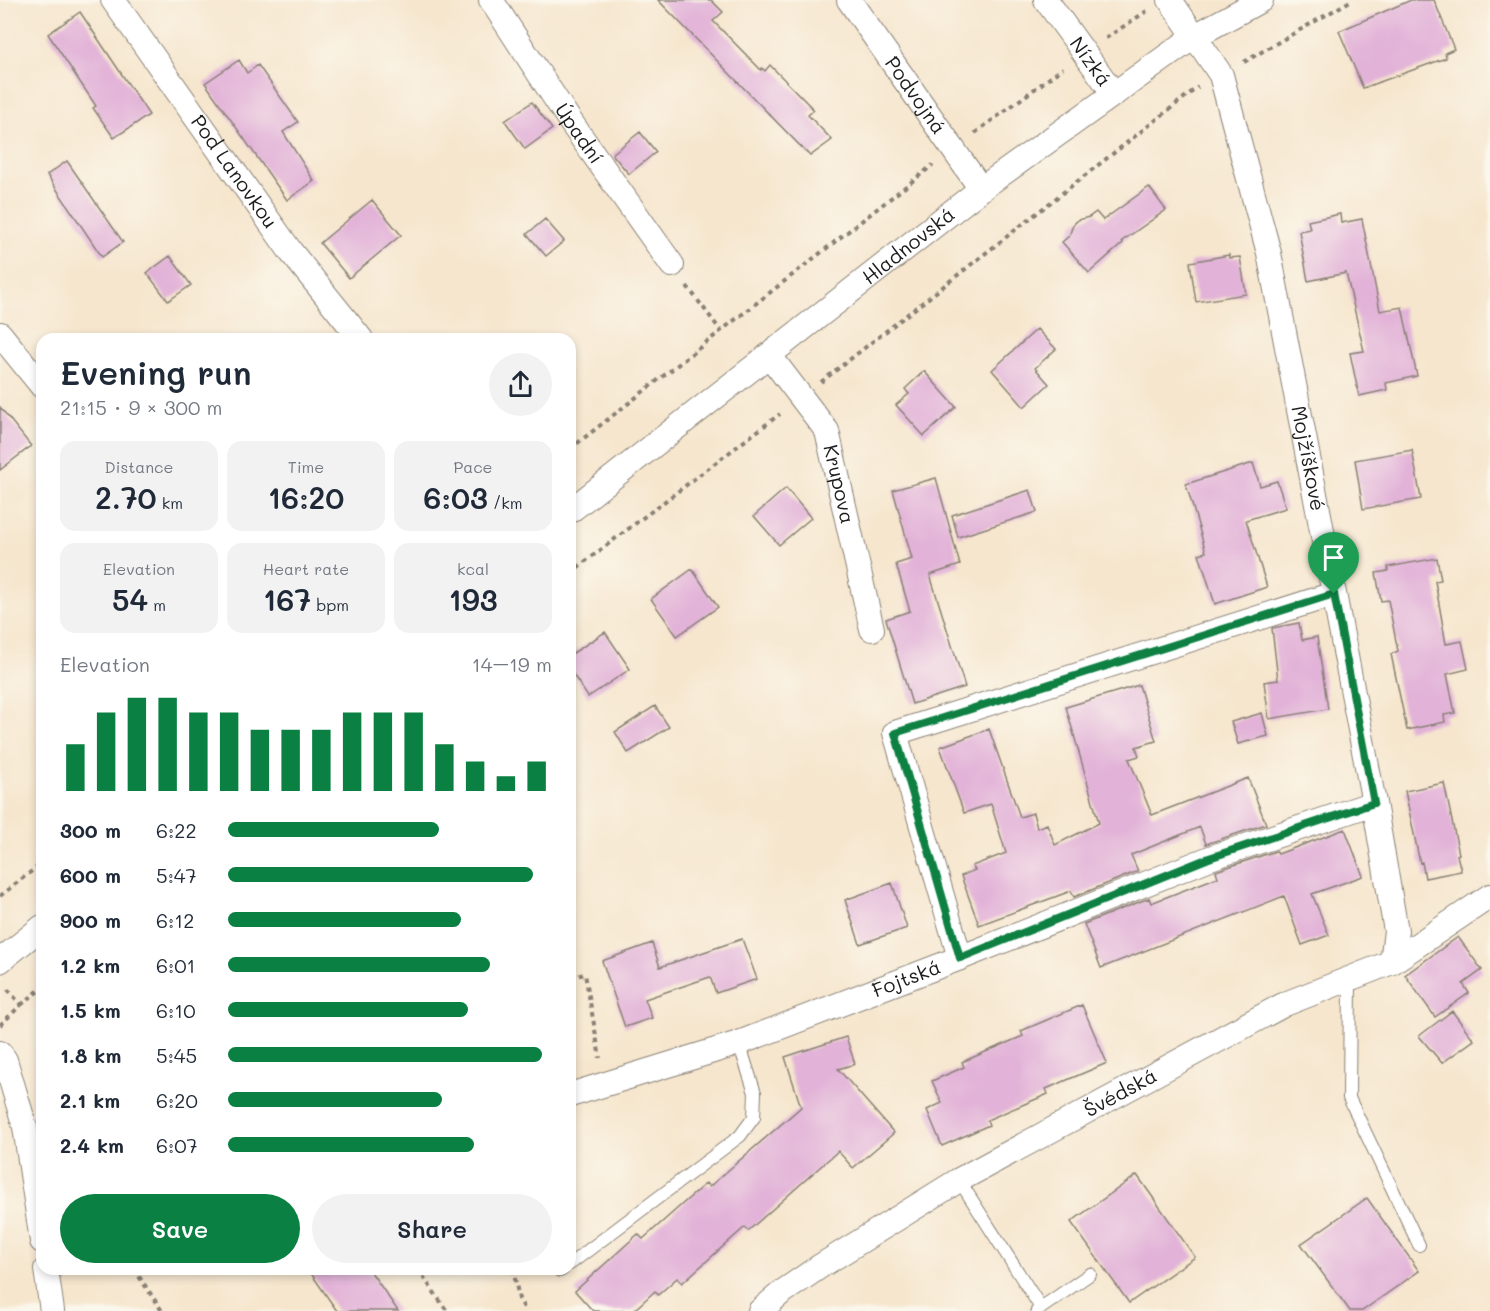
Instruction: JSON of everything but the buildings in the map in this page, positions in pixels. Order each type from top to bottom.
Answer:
[{"type":"street","name":"Pod Lanovkou","points":[[113,0],[291,252],[357,333]]},
{"type":"street","name":"Úpadní","points":[[491,0],[570,122],[672,265]]},
{"type":"street","name":"Podvojná","points":[[849,0],[981,189]]},
{"type":"street","name":"Nízká","points":[[1046,0],[1114,94]]},
{"type":"street","name":"Mojžíškové","points":[[1170,0],[1221,75],[1269,253],[1374,803],[1396,931],[1392,962]]},
{"type":"street","name":"Hladnovská","points":[[576,506],[981,189],[1195,36],[1261,0]]},
{"type":"street","points":[[0,334],[36,379]]},
{"type":"street","name":"Krupova","points":[[769,355],[827,431],[872,629]]},
{"type":"street","points":[[960,958],[895,733],[1334,594]]},
{"type":"street","name":"Fojtská","points":[[580,1093],[739,1043],[960,958],[1209,858],[1374,803]]},
{"type":"street","name":"Švédská","points":[[760,1311],[781,1293],[819,1267],[959,1180],[1285,1004],[1392,962],[1490,896]]},
{"type":"street","points":[[0,961],[36,932]]},
{"type":"street","points":[[0,1053],[5,1060],[25,1127],[36,1201]]},
{"type":"street","points":[[47,1275],[52,1311]]},
{"type":"lane","points":[[1350,979],[1349,1098],[1419,1245]]},
{"type":"lane","points":[[576,1259],[740,1136],[754,1117],[755,1093],[739,1043]]},
{"type":"lane","points":[[959,1180],[1039,1309],[1090,1274]]},
{"type":"path","points":[[576,568],[801,398],[1195,88],[1352,0]]},
{"type":"path","points":[[576,444],[952,150],[1084,53],[1148,11]]},
{"type":"path","points":[[672,265],[721,331]]},
{"type":"path","points":[[0,896],[36,868]]},
{"type":"path","points":[[576,976],[585,974],[600,1059]]},
{"type":"path","points":[[0,979],[21,1005]]},
{"type":"path","points":[[0,1025],[36,993]]},
{"type":"path","points":[[138,1275],[162,1311]]},
{"type":"path","points":[[422,1275],[447,1311]]},
{"type":"path","points":[[514,1275],[519,1299],[526,1311]]},
{"type":"route","points":[[1334,594],[1374,803],[1209,858],[960,958],[895,733],[1334,594]]}]
